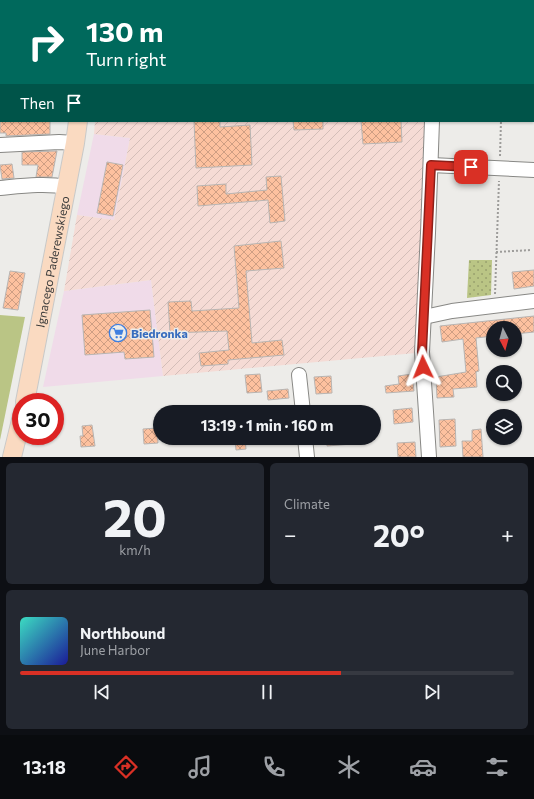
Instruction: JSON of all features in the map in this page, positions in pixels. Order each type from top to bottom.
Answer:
[{"type":"main road","name":"Ignacego Paderewskiego","points":[[27,393],[67,187],[78,122]]},
{"type":"main road","points":[[12,457],[15,445]]},
{"type":"street","points":[[429,457],[422,352],[432,122]]},
{"type":"street","points":[[0,145],[59,142],[75,143]]},
{"type":"street","points":[[431,165],[534,170]]},
{"type":"street","points":[[0,188],[44,185],[67,187]]},
{"type":"street","points":[[424,317],[452,311],[534,301]]},
{"type":"street","points":[[299,375],[302,405]]},
{"type":"street","points":[[306,445],[307,457]]},
{"type":"path","points":[[494,299],[501,122]]},
{"type":"path","points":[[496,252],[530,250]]},
{"type":"shaded area","points":[[95,122],[425,122],[420,283],[416,353],[163,376],[151,280],[64,291],[77,215],[114,220],[130,138],[94,134]]},
{"type":"shaded area","points":[[94,134],[130,138],[114,220],[77,215]]},
{"type":"shaded area","points":[[151,280],[163,376],[43,387],[64,291]]},
{"type":"green space","points":[[469,260],[492,260],[491,295],[467,298]]},
{"type":"green space","points":[[0,315],[25,317],[0,440]]},
{"type":"building","points":[[0,122],[50,122],[50,134],[6,136],[6,133],[0,133]]},
{"type":"building","points":[[194,122],[220,122],[220,127],[250,125],[252,165],[196,168]]},
{"type":"building","points":[[293,122],[323,122],[323,129],[294,130]]},
{"type":"building","points":[[361,122],[401,122],[402,142],[363,144]]},
{"type":"building","points":[[57,151],[52,177],[36,177],[38,165],[22,165],[22,152]]},
{"type":"building","points":[[107,162],[123,165],[113,216],[97,213]]},
{"type":"building","points":[[12,164],[14,178],[2,179],[0,165]]},
{"type":"building","points":[[281,176],[285,221],[270,223],[268,200],[198,206],[197,186],[226,184],[226,194],[267,190],[266,177]]},
{"type":"building","points":[[281,241],[284,268],[246,271],[252,343],[282,340],[284,355],[228,360],[228,364],[201,366],[199,353],[229,350],[227,331],[170,333],[168,302],[191,301],[192,311],[239,308],[234,246]]},
{"type":"building","points":[[534,270],[534,286],[514,289],[512,272]]},
{"type":"building","points":[[10,271],[25,273],[18,310],[3,308]]},
{"type":"building","name":"Biedronka","points":[[150,310],[154,357],[125,359],[124,352],[85,355],[82,315]]},
{"type":"building","points":[[534,316],[534,332],[522,333],[522,321],[487,321]]},
{"type":"building","points":[[486,321],[486,337],[476,338],[479,371],[476,372],[477,387],[453,389],[454,397],[437,398],[436,377],[466,372],[463,339],[442,342],[440,326]]},
{"type":"building","points":[[260,374],[262,392],[247,393],[245,375]]},
{"type":"building","points":[[412,374],[414,391],[386,393],[385,386],[399,384],[398,376]]},
{"type":"building","points":[[331,376],[332,393],[316,394],[314,377]]},
{"type":"building","points":[[288,389],[289,398],[268,400],[267,391]]},
{"type":"building","points":[[412,408],[413,422],[394,424],[393,410]]},
{"type":"building","points":[[455,419],[456,446],[440,447],[439,420]]},
{"type":"building","points":[[92,425],[95,446],[81,447],[80,436],[83,436],[82,426]]},
{"type":"building","points":[[153,428],[153,443],[144,444],[143,429]]},
{"type":"building","points":[[481,429],[483,457],[463,457],[462,441],[472,441],[472,430]]},
{"type":"building","points":[[415,442],[416,457],[398,457],[397,443]]},
{"type":"building","points":[[236,445],[246,445],[246,449],[236,450]]},
{"type":"place","name":"Biedronka","points":[[118,333]]},
{"type":"route","points":[[423,367],[422,352],[431,165],[471,167]]}]
